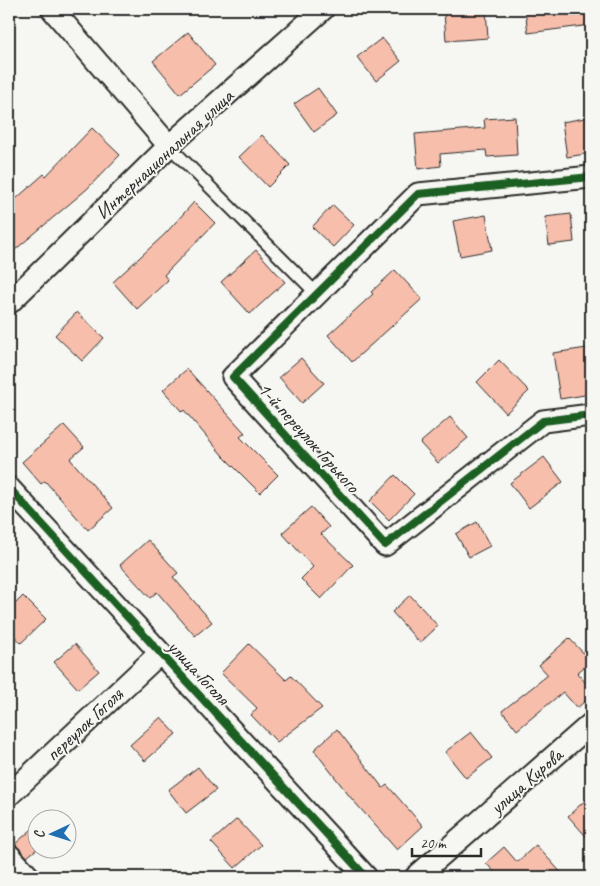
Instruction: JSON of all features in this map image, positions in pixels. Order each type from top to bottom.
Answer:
[{"type":"street","points":[[52,9],[170,146]]},
{"type":"street","name":"Интернациональная улица","points":[[9,303],[170,146],[323,9]]},
{"type":"street","name":"1-й переулок Горького","points":[[591,177],[418,194],[232,377],[385,545],[543,421],[591,415]]},
{"type":"street","name":"улица Гоголя","points":[[9,488],[366,877]]},
{"type":"street","name":"переулок Гоголя","points":[[9,795],[160,653]]},
{"type":"street","name":"улица Кирова","points":[[416,877],[591,724]]},
{"type":"street","points":[[9,855],[29,877]]},
{"type":"lane","points":[[170,146],[316,293]]},
{"type":"building","points":[[486,9],[488,38],[446,41],[444,11]]},
{"type":"building","points":[[525,9],[591,9],[591,25],[528,33]]},
{"type":"building","points":[[188,32],[215,65],[180,94],[153,61]]},
{"type":"building","points":[[382,38],[401,61],[376,81],[357,57]]},
{"type":"building","points":[[318,88],[337,115],[314,132],[294,104]]},
{"type":"building","points":[[515,117],[517,155],[487,157],[486,150],[440,154],[441,166],[418,169],[415,134],[485,128],[484,119]]},
{"type":"building","points":[[591,117],[591,153],[567,157],[562,122]]},
{"type":"building","points":[[92,128],[120,155],[87,189],[9,255],[9,205],[44,174],[46,176]]},
{"type":"building","points":[[262,135],[290,165],[268,187],[239,157]]},
{"type":"building","points":[[194,202],[215,223],[164,275],[168,280],[137,309],[113,282],[165,234]]},
{"type":"building","points":[[333,205],[354,225],[333,247],[312,227]]},
{"type":"building","points":[[571,214],[574,242],[549,245],[545,217]]},
{"type":"building","points":[[486,215],[492,250],[460,256],[453,221]]},
{"type":"building","points":[[256,250],[285,282],[250,314],[221,282]]},
{"type":"building","points":[[395,270],[422,299],[352,362],[328,335],[373,294],[371,292]]},
{"type":"building","points":[[77,312],[104,338],[82,361],[55,335]]},
{"type":"building","points":[[587,348],[591,372],[591,394],[560,399],[553,353]]},
{"type":"building","points":[[301,358],[324,383],[302,403],[279,377]]},
{"type":"building","points":[[499,360],[529,391],[506,413],[477,382]]},
{"type":"building","points":[[187,369],[245,433],[240,437],[278,475],[260,493],[223,456],[184,410],[182,412],[163,390]]},
{"type":"building","points":[[450,417],[468,438],[438,463],[420,443]]},
{"type":"building","points":[[64,425],[84,447],[70,459],[113,508],[88,530],[45,481],[41,484],[22,462]]},
{"type":"building","points":[[544,457],[563,482],[529,508],[510,483]]},
{"type":"building","points":[[395,475],[414,494],[389,520],[370,501]]},
{"type":"building","points":[[311,507],[329,527],[321,534],[353,565],[321,599],[301,579],[313,567],[282,533]]},
{"type":"building","points":[[477,522],[490,546],[469,557],[456,534]]},
{"type":"building","points":[[148,540],[178,573],[173,577],[212,622],[195,636],[157,592],[150,598],[120,565]]},
{"type":"building","points":[[410,595],[438,626],[420,643],[392,612]]},
{"type":"building","points":[[23,596],[46,619],[21,643],[9,630],[9,610]]},
{"type":"building","points":[[569,638],[591,661],[577,673],[591,689],[591,696],[577,708],[563,692],[517,730],[502,711],[548,675],[539,665]]},
{"type":"building","points":[[75,644],[99,671],[78,689],[54,662]]},
{"type":"building","points":[[249,644],[286,680],[291,676],[322,708],[277,742],[251,715],[257,708],[221,673]]},
{"type":"building","points":[[161,717],[176,734],[145,761],[130,745]]},
{"type":"building","points":[[337,729],[383,788],[387,785],[423,826],[397,850],[351,798],[314,750]]},
{"type":"building","points":[[471,732],[492,758],[466,778],[445,752]]},
{"type":"building","points":[[198,767],[216,790],[186,813],[168,790]]},
{"type":"building","points":[[591,795],[591,842],[568,816]]},
{"type":"building","points":[[237,819],[261,845],[235,868],[211,842]]},
{"type":"building","points":[[28,833],[28,856],[27,857],[15,844]]},
{"type":"building","points":[[536,845],[565,877],[499,877],[486,863],[504,847],[517,862]]},
{"type":"cycle path","points":[[591,177],[418,194],[233,377],[385,545],[543,421],[591,415]]},
{"type":"cycle path","points":[[9,488],[366,877]]}]
